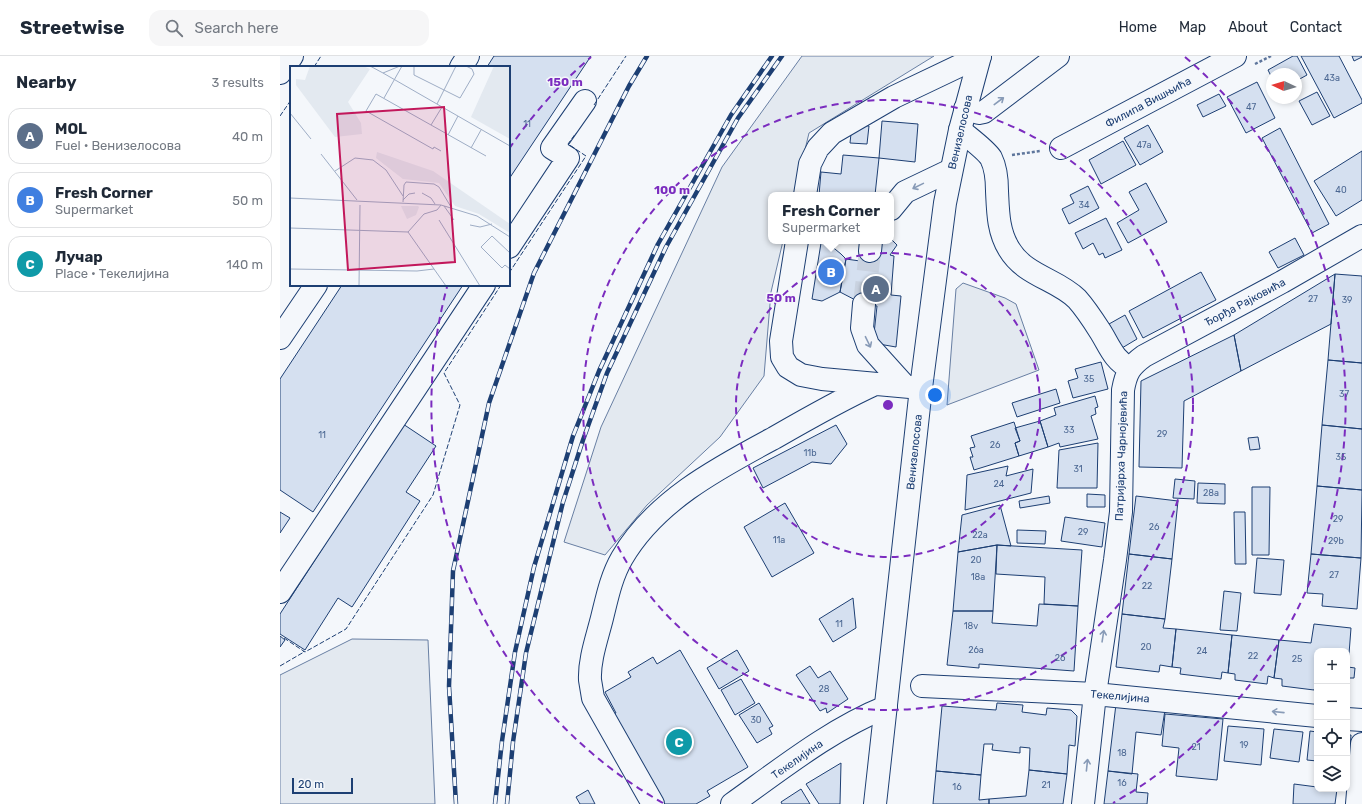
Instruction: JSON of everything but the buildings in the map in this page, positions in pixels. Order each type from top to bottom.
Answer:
[{"type":"street","points":[[462,66],[468,56]]},
{"type":"street","points":[[805,192],[810,164],[818,148],[832,133],[894,97],[980,56]]},
{"type":"street","name":"Венизелосова","points":[[875,804],[886,707],[913,387],[951,170],[962,119],[980,56]]},
{"type":"street","points":[[1058,56],[1023,84],[984,112],[962,119],[990,158],[994,168],[997,181],[1000,225],[1002,234],[1010,251],[1019,261],[1039,276],[1063,288],[1076,298],[1085,308],[1118,361],[1130,368]]},
{"type":"street","name":"Филипа Вишњића","points":[[1061,148],[1235,56]]},
{"type":"street","points":[[510,245],[568,158],[552,148],[585,101]]},
{"type":"street","points":[[894,205],[905,192],[951,170]]},
{"type":"street","name":"Ђорђа Рајковића","points":[[1130,368],[1144,356],[1282,282],[1362,236]]},
{"type":"street","points":[[797,244],[781,341],[782,356],[788,367],[801,375],[822,379],[913,387]]},
{"type":"street","points":[[280,338],[315,286]]},
{"type":"street","points":[[280,592],[483,286]]},
{"type":"street","points":[[864,304],[862,328],[868,345],[913,387]]},
{"type":"street","name":"Патријарха Чарнојевића","points":[[1083,804],[1095,694],[1121,512],[1123,390],[1125,378],[1130,368]]},
{"type":"street","points":[[653,804],[593,698],[590,680],[590,666],[596,643],[614,575],[622,558],[634,540],[655,516],[688,489],[716,470],[842,400],[875,384]]},
{"type":"street","name":"Текелијина","points":[[922,686],[1095,694],[1314,716]]},
{"type":"street","name":"Текелијина","points":[[732,804],[839,730],[862,717],[886,707]]},
{"type":"street","points":[[1350,719],[1362,720]]},
{"type":"street","points":[[1357,804],[1362,744]]},
{"type":"path","points":[[990,158],[1061,148]]},
{"type":"shaded area","points":[[802,56],[934,56],[809,133],[795,192],[768,192],[768,244],[782,244],[771,292],[764,376],[720,437],[647,505],[605,555],[564,542],[601,427],[722,167]]},
{"type":"shaded area","points":[[963,283],[1005,298],[1016,304],[1039,370],[947,405],[956,289]]},
{"type":"shaded area","points":[[352,639],[428,640],[435,804],[280,804],[280,675]]},
{"type":"tunnel","points":[[864,304],[870,251]]},
{"type":"railway","points":[[456,804],[449,686],[453,571],[489,403],[534,273],[629,86],[647,56]]},
{"type":"railway","points":[[495,804],[502,741],[515,652],[534,567],[573,436],[599,371],[658,244],[731,115],[772,56]]},
{"type":"railway","points":[[507,804],[513,742],[526,653],[563,502],[607,373],[666,247],[738,118],[782,56]]},
{"type":"fence","points":[[315,66],[321,56]]},
{"type":"fence","points":[[594,105],[626,56]]},
{"type":"fence","points":[[280,116],[290,101]]},
{"type":"fence","points":[[510,271],[586,156],[568,144],[576,133]]},
{"type":"fence","points":[[284,638],[305,652],[346,629],[433,495],[460,405],[444,373],[500,286]]},
{"type":"fence","points":[[280,666],[304,652],[303,651]]},
{"type":"place","name":"Fresh Corner","points":[[831,272]]},
{"type":"place","name":"MOL","points":[[876,289]]},
{"type":"place","name":"Лучар","points":[[679,742]]}]
